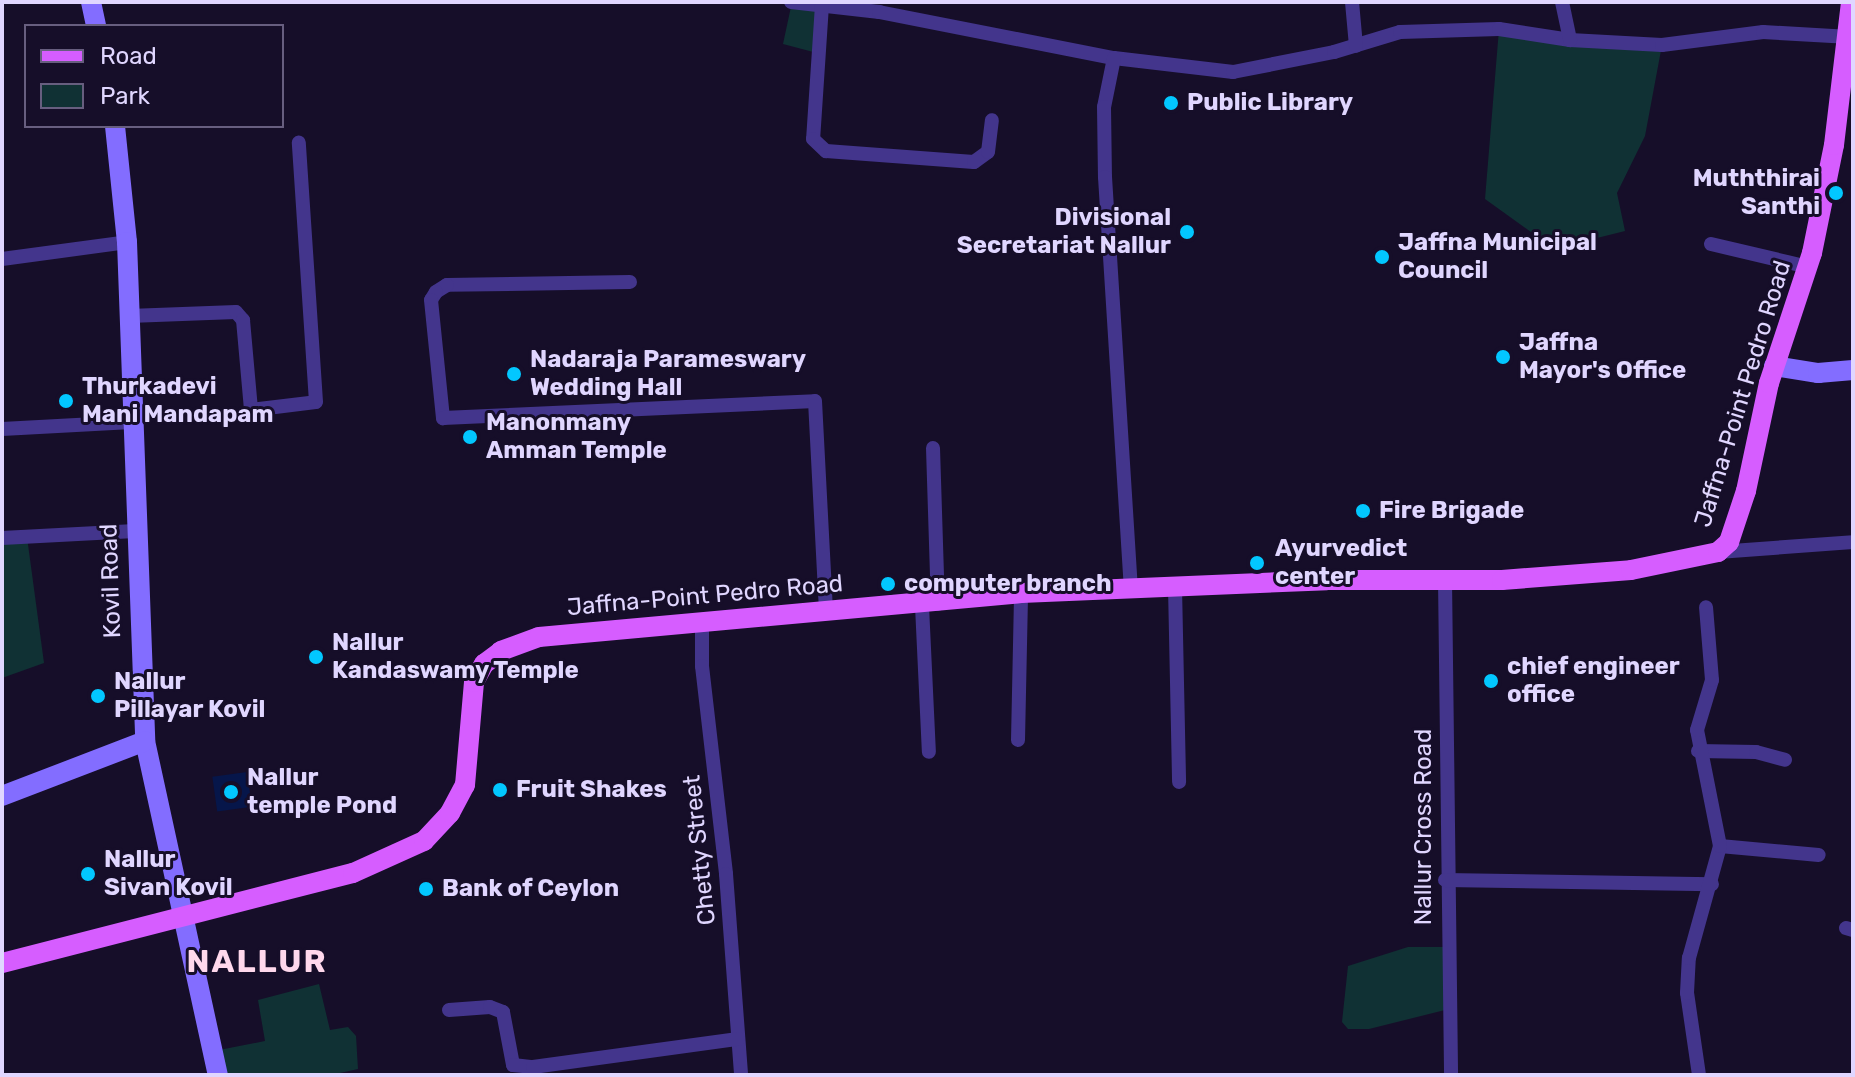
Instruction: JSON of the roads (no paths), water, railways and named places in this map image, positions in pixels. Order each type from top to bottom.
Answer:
[{"type":"main road","name":"Jaffna-Point Pedro Road","points":[[2,963],[183,920],[353,873],[424,841],[450,813],[465,785],[474,682],[484,664],[501,651],[539,637],[702,621],[930,605],[1021,593],[1631,570],[1718,552],[1729,542],[1746,491],[1774,366],[1808,267],[1834,145],[1850,37],[1851,2]]},
{"type":"street","points":[[91,2],[96,24]]},
{"type":"street","points":[[792,2],[1059,43],[1114,58],[1233,72],[1356,46],[1400,32],[1499,29],[1570,40],[1662,45],[1763,32],[1850,37]]},
{"type":"street","points":[[1352,2],[1356,46]]},
{"type":"street","points":[[1562,2],[1570,40]]},
{"type":"street","points":[[822,5],[813,139],[826,151],[974,162],[988,152],[992,120]]},
{"type":"street","points":[[1114,58],[1104,107],[1105,177],[1131,588]]},
{"type":"street","name":"Kovil Road","points":[[115,128],[127,242],[135,531],[145,741],[183,920],[209,1013],[218,1075]]},
{"type":"street","points":[[129,316],[236,312],[243,320],[251,410],[316,402],[299,143]]},
{"type":"street","points":[[2,259],[127,242]]},
{"type":"street","points":[[1711,244],[1808,267]]},
{"type":"street","points":[[630,282],[447,285],[436,292],[433,330],[443,418],[815,401],[826,611]]},
{"type":"street","points":[[1774,366],[1818,373],[1853,370]]},
{"type":"street","points":[[2,429],[132,422]]},
{"type":"street","points":[[929,752],[933,448]]},
{"type":"street","points":[[2,538],[135,531]]},
{"type":"street","points":[[1718,552],[1853,542]]},
{"type":"street","name":"Nallur Cross Road","points":[[1445,579],[1445,880],[1451,1075]]},
{"type":"street","points":[[1175,587],[1179,782]]},
{"type":"street","points":[[1018,740],[1021,593]]},
{"type":"street","points":[[1699,1075],[1687,993],[1689,958],[1712,884],[1720,846],[1698,751],[1697,730],[1712,680],[1706,607]]},
{"type":"street","name":"Chetty Street","points":[[702,621],[702,666],[741,1075]]},
{"type":"street","points":[[2,796],[145,741]]},
{"type":"street","points":[[1698,751],[1756,752],[1785,760]]},
{"type":"street","points":[[1720,846],[1819,855]]},
{"type":"street","points":[[1445,880],[1712,884]]},
{"type":"street","points":[[449,1010],[490,1007],[503,1012],[513,1065],[586,1063],[738,1039]]},
{"type":"place","name":"Public Library","points":[[1171,103]]},
{"type":"place","name":"Muththirai Santhi","points":[[1836,193]]},
{"type":"place","name":"Divisional Secretariat Nallur","points":[[1187,232]]},
{"type":"place","name":"Jaffna Municipal Council","points":[[1382,257]]},
{"type":"place","name":"Jaffna Mayor's Office","points":[[1503,357]]},
{"type":"place","name":"Nadaraja Parameswary Wedding Hall","points":[[514,374]]},
{"type":"place","name":"Thurkadevi Mani Mandapam","points":[[66,401]]},
{"type":"place","name":"Manonmany Amman Temple","points":[[470,437]]},
{"type":"place","name":"Fire Brigade","points":[[1363,511]]},
{"type":"place","name":"Ayurvedict center","points":[[1257,563]]},
{"type":"place","name":"computer branch","points":[[888,584]]},
{"type":"place","name":"Nallur Kandaswamy Temple","points":[[316,657]]},
{"type":"place","name":"chief engineer office","points":[[1491,681]]},
{"type":"place","name":"Nallur Pillayar Kovil","points":[[98,696]]},
{"type":"place","name":"Fruit Shakes","points":[[500,790]]},
{"type":"place","name":"Nallur temple Pond","points":[[231,792]]},
{"type":"place","name":"Nallur Sivan Kovil","points":[[88,874]]},
{"type":"place","name":"Bank of Ceylon","points":[[426,889]]},
{"type":"district","name":"NALLUR","points":[[257,961]]}]
